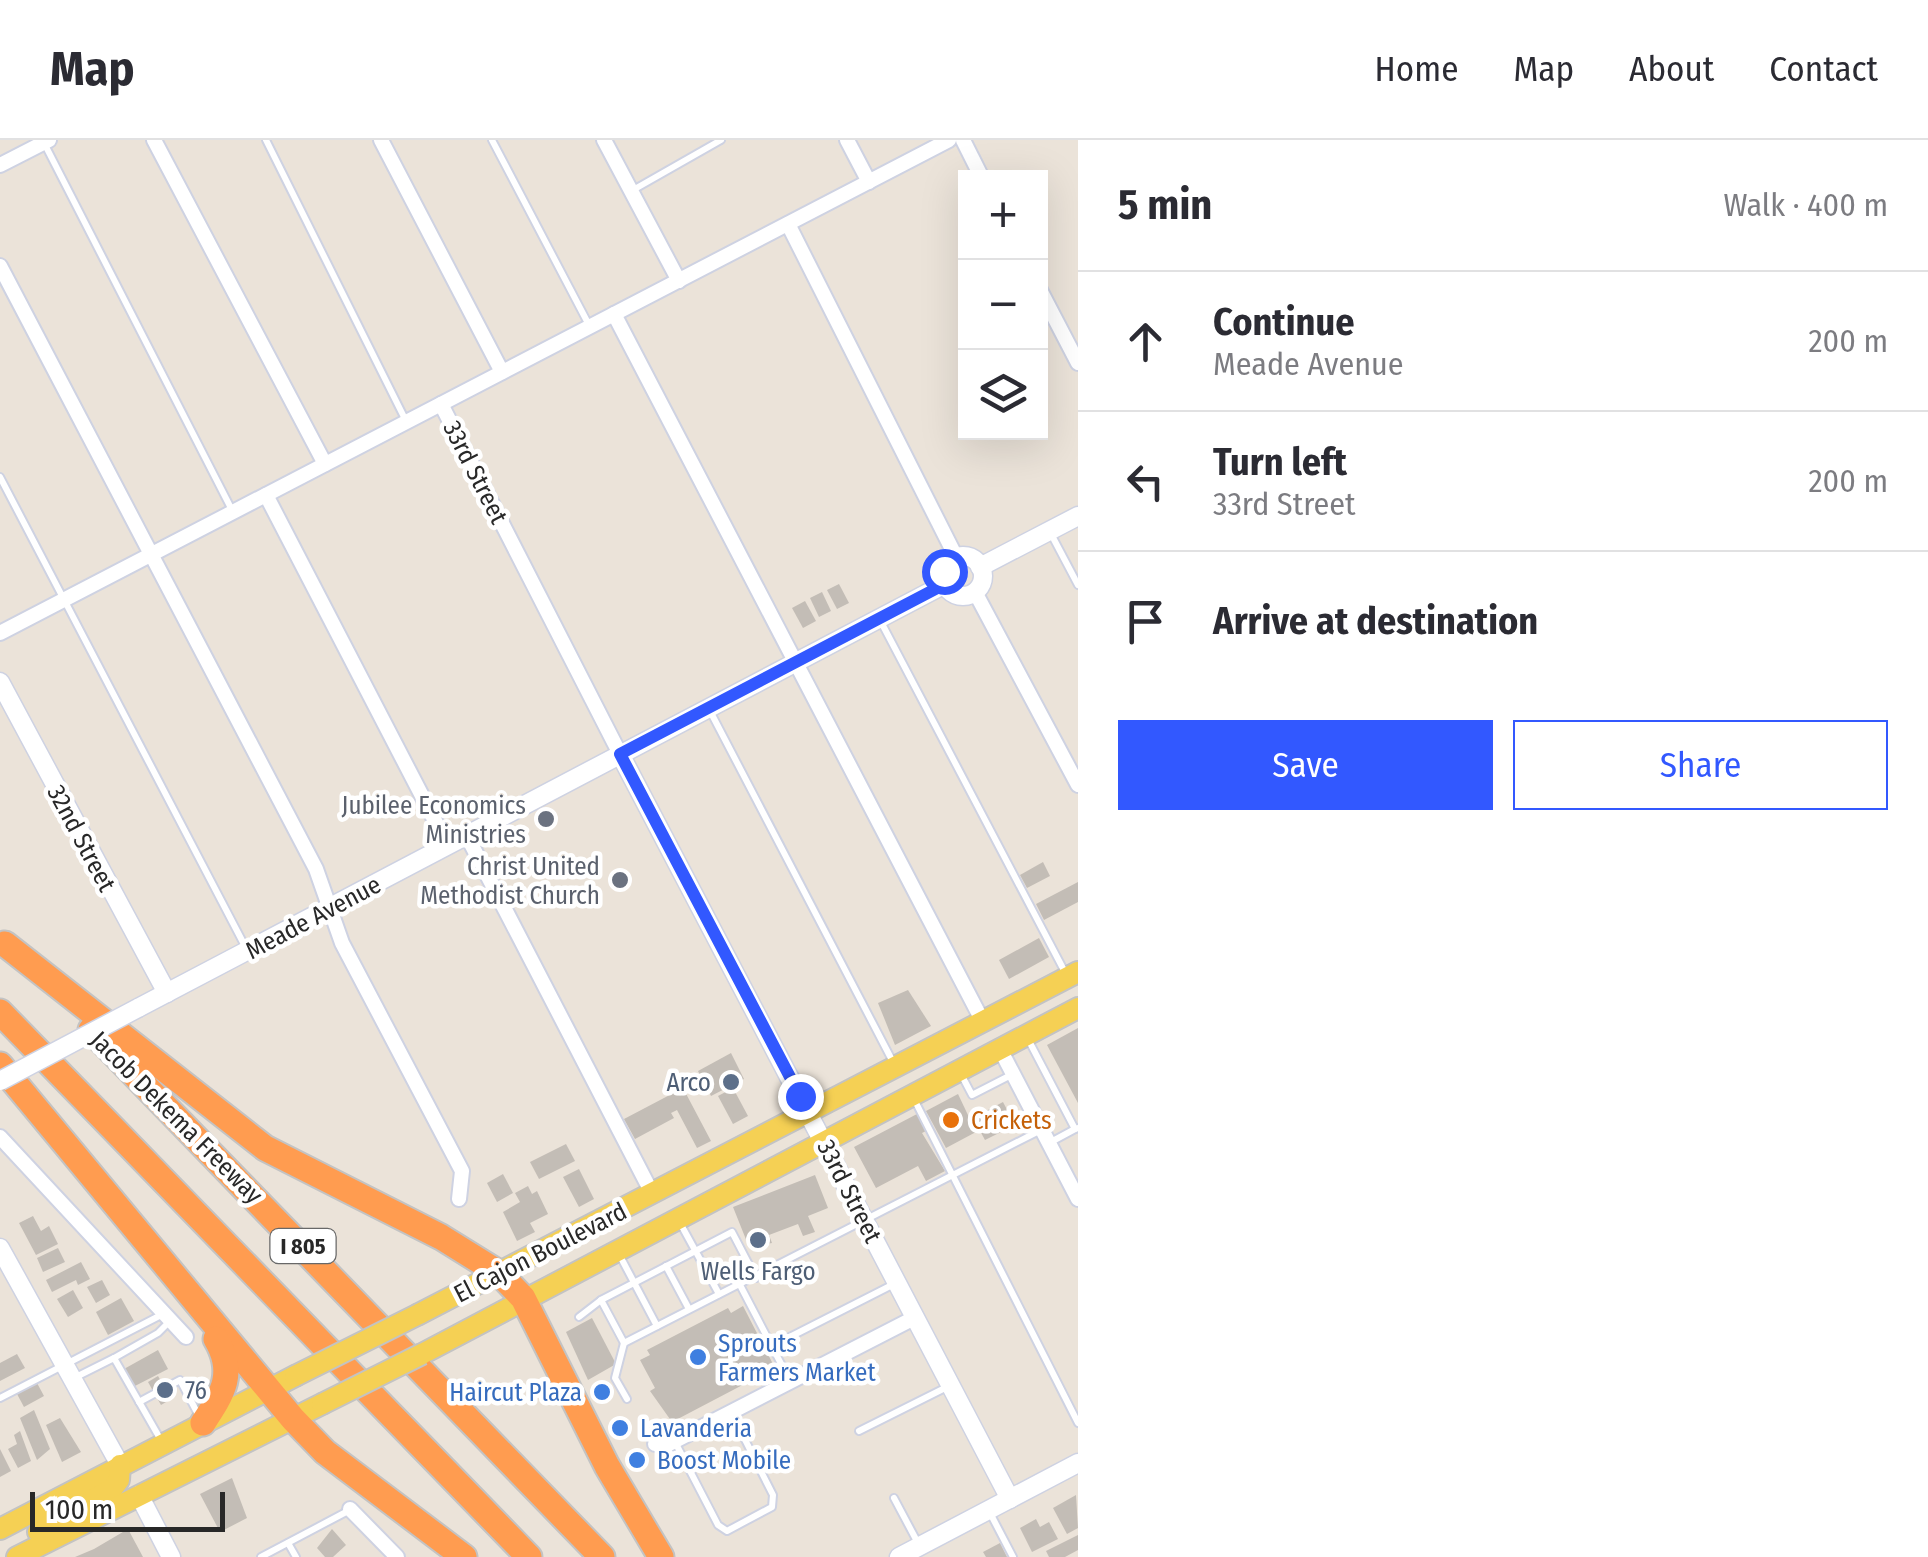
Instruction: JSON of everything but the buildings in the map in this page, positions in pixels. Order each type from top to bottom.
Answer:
[{"type":"highway","points":[[3,941],[265,1148],[442,1237],[499,1273],[523,1298],[607,1466],[662,1557]]},
{"type":"highway","name":"Jacob Dekema Freeway","points":[[3,941],[602,1557]]},
{"type":"highway","name":"Jacob Dekema Freeway","points":[[0,1012],[529,1557]]},
{"type":"highway","points":[[0,1065],[268,1390],[325,1452],[464,1557]]},
{"type":"highway","points":[[168,1268],[227,1361],[224,1391],[202,1422]]},
{"type":"main road","name":"El Cajon Boulevard","points":[[0,1528],[653,1195],[1073,975]]},
{"type":"main road","name":"El Cajon Boulevard","points":[[33,1553],[139,1495],[445,1342],[616,1248],[1078,1008]]},
{"type":"main road","points":[[33,1553],[37,1532],[113,1488],[119,1480],[120,1465]]},
{"type":"street","points":[[154,140],[325,464]]},
{"type":"street","points":[[381,140],[502,372]]},
{"type":"street","points":[[604,140],[678,280]]},
{"type":"street","points":[[847,140],[869,182]]},
{"type":"street","points":[[0,633],[948,140]]},
{"type":"street","points":[[963,140],[978,170]]},
{"type":"street","points":[[0,166],[45,141]]},
{"type":"street","points":[[788,224],[956,557]]},
{"type":"street","points":[[0,266],[316,870],[342,943],[462,1171],[459,1200]]},
{"type":"street","points":[[1048,305],[1078,363]]},
{"type":"street","points":[[614,314],[983,1022]]},
{"type":"street","name":"33rd Street","points":[[441,404],[1010,1498]]},
{"type":"street","points":[[266,495],[448,846]]},
{"type":"street","points":[[980,566],[1078,516]]},
{"type":"street","points":[[968,556],[980,566],[982,581],[974,592],[961,596],[945,584],[944,571],[956,557],[968,556]]},
{"type":"street","name":"Meade Avenue","points":[[0,1080],[945,584]]},
{"type":"street","points":[[974,592],[1078,785]]},
{"type":"street","name":"32nd Street","points":[[0,682],[167,993]]},
{"type":"street","points":[[467,836],[653,1195]]},
{"type":"street","points":[[1000,1049],[1078,1199]]},
{"type":"street","points":[[0,1137],[186,1336]]},
{"type":"street","points":[[0,1248],[120,1465]]},
{"type":"street","points":[[655,1444],[674,1441],[916,1318]]},
{"type":"street","points":[[898,1557],[1078,1463]]},
{"type":"street","points":[[139,1495],[172,1557]]},
{"type":"street","points":[[350,1510],[397,1557]]},
{"type":"lane","points":[[266,140],[406,422]]},
{"type":"lane","points":[[492,140],[590,326]]},
{"type":"lane","points":[[45,141],[234,512]]},
{"type":"lane","points":[[631,191],[723,141]]},
{"type":"lane","points":[[0,477],[248,951]]},
{"type":"lane","points":[[1050,531],[1078,585]]},
{"type":"lane","points":[[879,618],[1073,975]]},
{"type":"lane","points":[[709,708],[896,1068]]},
{"type":"lane","points":[[624,1343],[953,1174],[1045,1136],[1076,1128],[1026,1035]]},
{"type":"lane","points":[[959,1070],[972,1095],[1013,1074]]},
{"type":"lane","points":[[912,1095],[1078,1423]]},
{"type":"lane","points":[[677,1217],[719,1294]]},
{"type":"lane","points":[[579,1317],[601,1300],[732,1232],[756,1278]]},
{"type":"lane","points":[[616,1248],[657,1326]]},
{"type":"lane","points":[[666,1266],[689,1309]]},
{"type":"lane","points":[[772,1346],[897,1282]]},
{"type":"lane","points":[[740,1284],[790,1382]]},
{"type":"lane","points":[[601,1300],[624,1343],[616,1378],[627,1399]]},
{"type":"lane","points":[[72,1380],[158,1333],[167,1317]]},
{"type":"lane","points":[[0,1398],[62,1363],[167,1317]]},
{"type":"lane","points":[[114,1358],[162,1444]]},
{"type":"lane","points":[[139,1402],[180,1380],[202,1422]]},
{"type":"lane","points":[[858,1431],[951,1384]]},
{"type":"lane","points":[[674,1441],[718,1525],[727,1531],[772,1507],[773,1495],[731,1412]]},
{"type":"lane","points":[[894,1498],[919,1546]]},
{"type":"lane","points":[[261,1557],[350,1510]]},
{"type":"lane","points":[[988,1510],[1013,1557]]},
{"type":"lane","points":[[288,1543],[296,1557]]},
{"type":"place","name":"Jubilee Economics Ministries","points":[[546,819]]},
{"type":"place","name":"Christ United Methodist Church","points":[[620,880]]},
{"type":"place","name":"Arco","points":[[731,1082]]},
{"type":"place","name":"Crickets","points":[[951,1120]]},
{"type":"place","name":"Wells Fargo","points":[[758,1240]]},
{"type":"place","name":"Sprouts Farmers Market","points":[[698,1357]]},
{"type":"place","name":"76","points":[[165,1390]]},
{"type":"place","name":"Haircut Plaza","points":[[602,1392]]},
{"type":"place","name":"Lavanderia","points":[[620,1428]]},
{"type":"place","name":"Boost Mobile","points":[[637,1460]]},
{"type":"route","points":[[800,1096],[620,754],[945,584],[944,571]]}]
